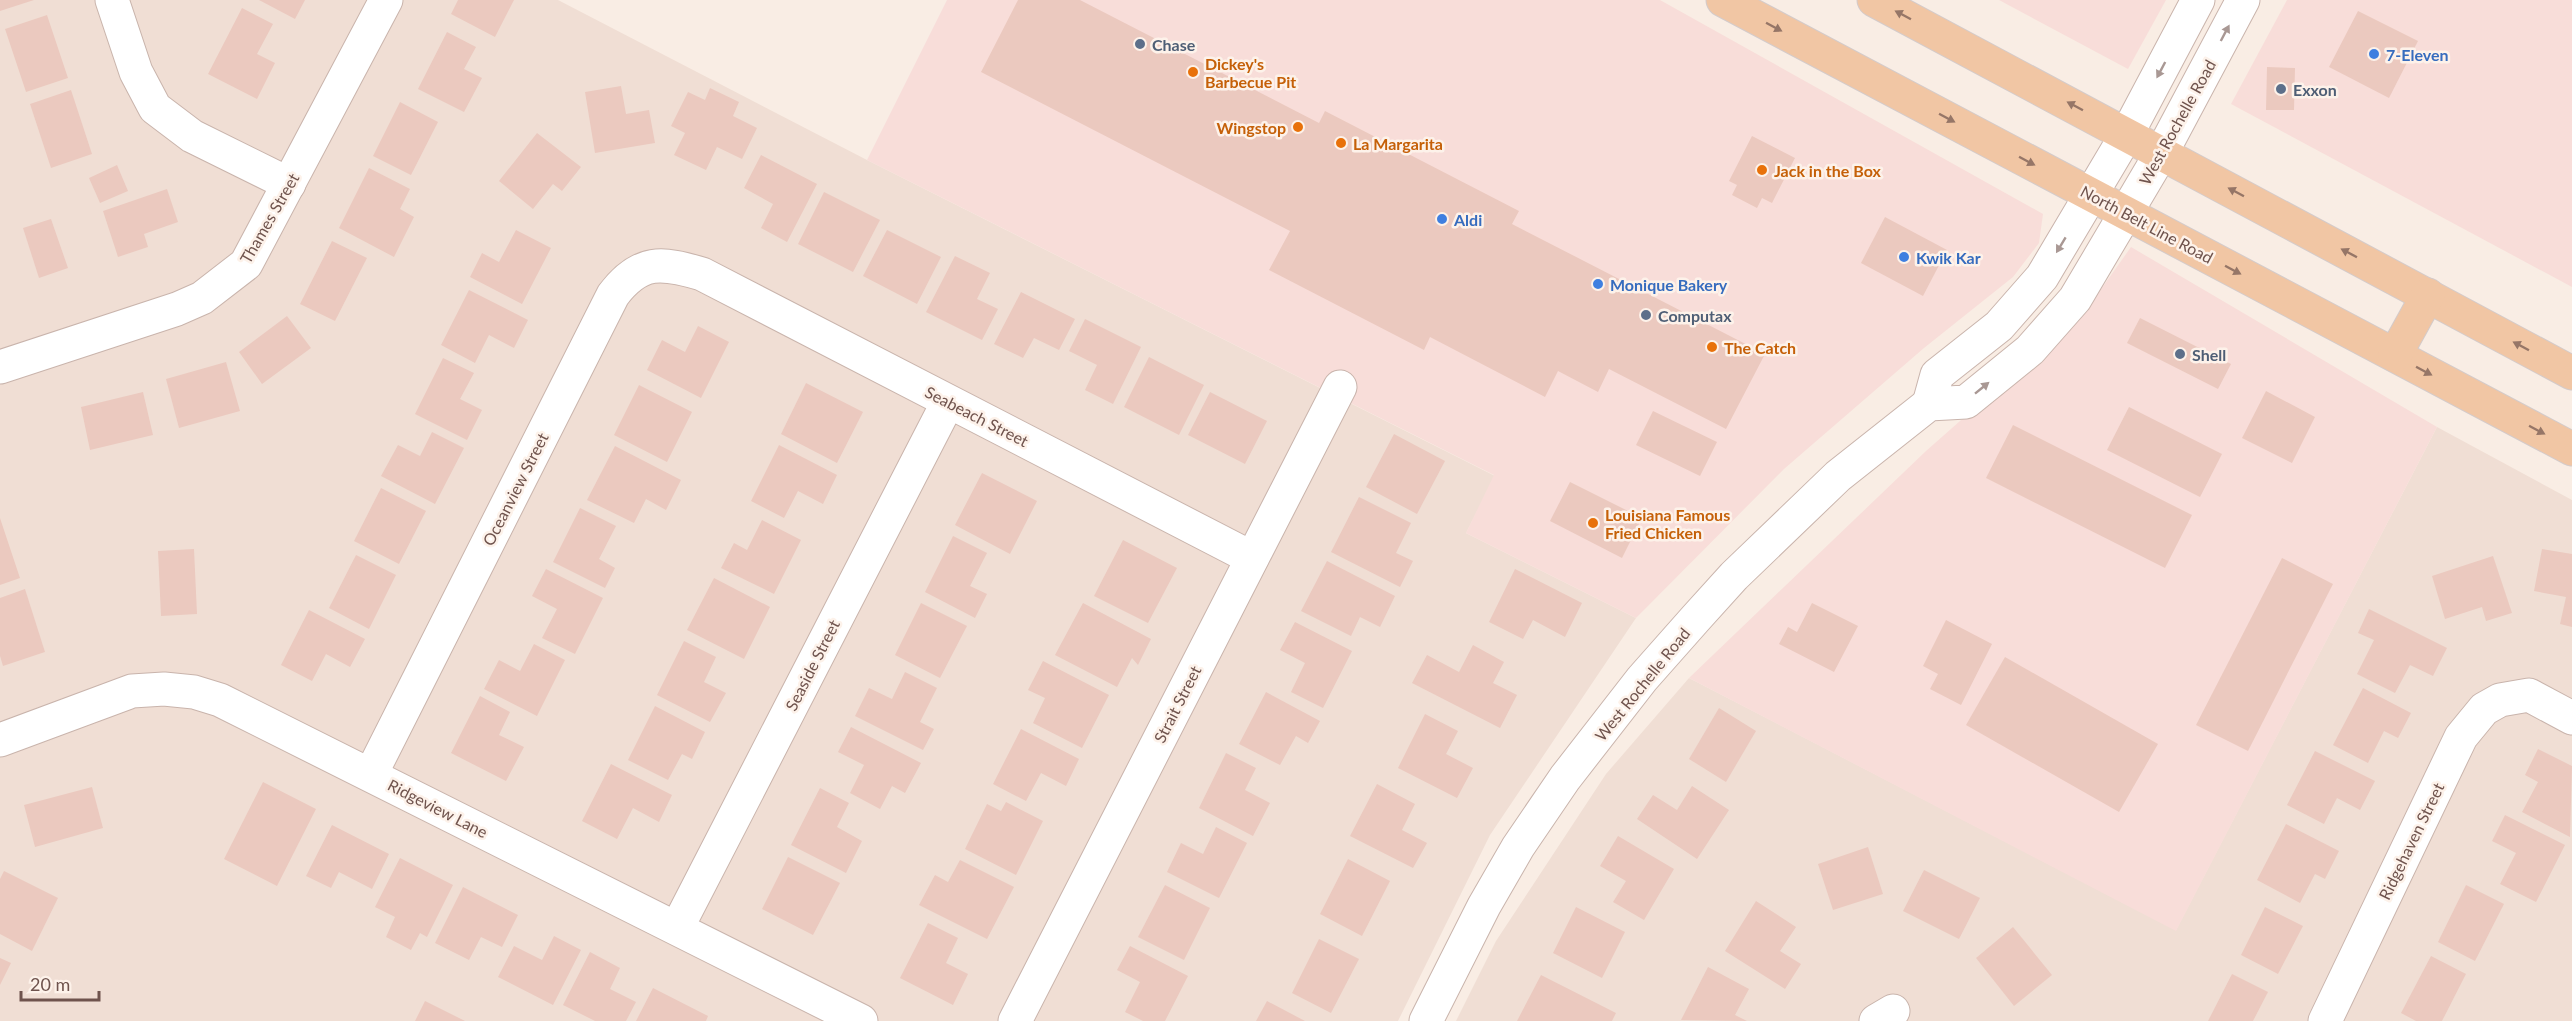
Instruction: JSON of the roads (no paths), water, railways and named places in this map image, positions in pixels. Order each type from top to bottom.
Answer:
[{"type":"main road","name":"North Belt Line Road","points":[[1723,0],[2572,449]]},
{"type":"main road","points":[[1874,0],[2162,152],[2572,374]]},
{"type":"main road","points":[[2396,355],[2428,295]]},
{"type":"street","points":[[112,0],[136,72],[155,108],[192,136],[289,184]]},
{"type":"street","name":"Thames Street","points":[[0,367],[177,309],[202,298],[246,264],[386,0]]},
{"type":"street","points":[[1929,404],[1937,375],[1999,326],[2042,277],[2127,134],[2198,0]]},
{"type":"street","name":"West Rochelle Road","points":[[1426,1021],[1484,906],[1518,847],[1565,778],[1642,679],[1734,576],[1838,476],[1929,404],[1965,402],[2030,350],[2075,299],[2162,152],[2243,0]]},
{"type":"street","name":"Oceanview Street","points":[[371,774],[613,295],[625,280],[648,265],[675,266],[702,274]]},
{"type":"street","name":"Seabeach Street","points":[[702,274],[1252,558]]},
{"type":"street","name":"Strait Street","points":[[1015,1021],[1340,387]]},
{"type":"street","name":"Seaside Street","points":[[677,928],[948,402]]},
{"type":"street","name":"Ridgeview Lane","points":[[0,740],[132,691],[164,689],[194,692],[220,700],[861,1021]]},
{"type":"street","name":"Ridgehaven Street","points":[[2325,1021],[2461,737],[2484,709],[2500,700],[2529,695],[2572,718]]},
{"type":"place","name":"Chase","points":[[1140,44]]},
{"type":"place","name":"7-Eleven","points":[[2374,54]]},
{"type":"place","name":"Dickey's Barbecue Pit","points":[[1193,72]]},
{"type":"place","name":"Exxon","points":[[2281,89]]},
{"type":"place","name":"Wingstop","points":[[1298,127]]},
{"type":"place","name":"La Margarita","points":[[1341,143]]},
{"type":"place","name":"Jack in the Box","points":[[1762,170]]},
{"type":"place","name":"Aldi","points":[[1442,219]]},
{"type":"place","name":"Kwik Kar","points":[[1904,257]]},
{"type":"place","name":"Monique Bakery","points":[[1598,284]]},
{"type":"place","name":"Computax","points":[[1646,315]]},
{"type":"place","name":"The Catch","points":[[1712,347]]},
{"type":"place","name":"Shell","points":[[2180,354]]},
{"type":"place","name":"Louisiana Famous Fried Chicken","points":[[1593,523]]}]
